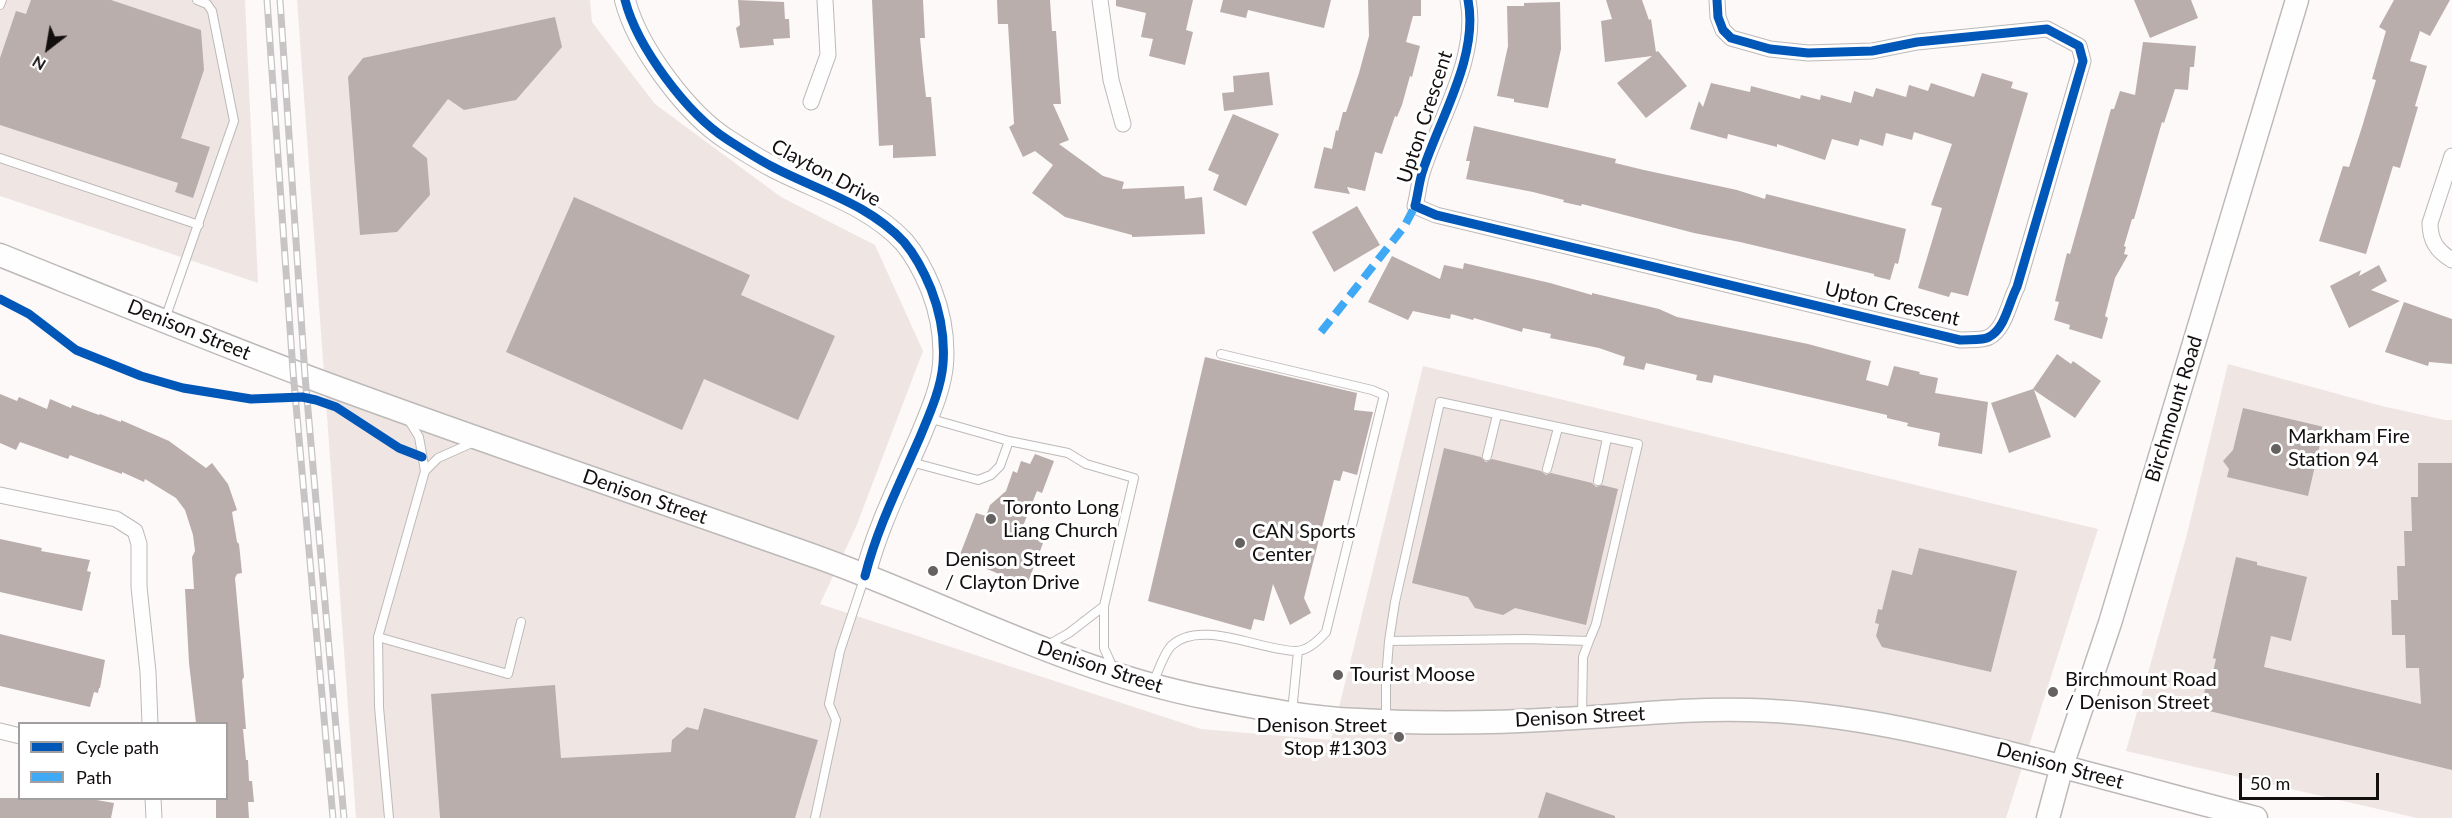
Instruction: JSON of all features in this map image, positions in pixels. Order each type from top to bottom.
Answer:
[{"type":"main road","name":"Birchmount Road","points":[[2048,818],[2062,766],[2113,612],[2297,0]]},
{"type":"main road","name":"Denison Street","points":[[0,255],[402,411],[663,502],[865,576],[1040,649],[1152,685],[1292,714],[1358,720],[1450,722],[1751,710],[1825,717],[1892,726],[2062,766],[2256,818]]},
{"type":"street","name":"Clayton Drive","points":[[625,0],[642,39],[665,76],[694,112],[725,139],[770,166],[848,201],[872,215],[904,242],[922,268],[938,308],[943,339],[943,365],[937,392],[873,544],[865,576]]},
{"type":"street","points":[[811,102],[828,55],[825,0]]},
{"type":"street","points":[[1100,0],[1111,80],[1123,124]]},
{"type":"street","name":"Upton Crescent","points":[[1468,0],[1471,16],[1467,50],[1448,110],[1422,173],[1415,207],[1436,215],[1960,340],[1988,338],[2002,327],[2007,307],[2017,287],[2083,61],[2079,46],[2047,29],[1917,42],[1872,51],[1808,53],[1770,49],[1731,38],[1723,30],[1718,16],[1717,0]]},
{"type":"street","points":[[2452,156],[2430,223],[2430,233],[2438,251],[2452,260]]},
{"type":"street","points":[[0,495],[116,519],[135,531],[139,544],[139,587],[148,672],[150,722]]},
{"type":"street","points":[[0,731],[18,736]]},
{"type":"street","points":[[153,800],[154,818]]},
{"type":"lane","points":[[0,5],[2,0]]},
{"type":"lane","points":[[164,320],[234,121],[212,11],[207,4],[197,0]]},
{"type":"lane","points":[[0,158],[199,225]]},
{"type":"lane","points":[[1152,685],[1170,648],[1188,637],[1204,634],[1298,651],[1317,643],[1326,632],[1384,395],[1372,390],[1221,354]]},
{"type":"lane","points":[[1386,721],[1386,680],[1395,602],[1440,402],[1638,444],[1596,624],[1583,657],[1582,718]]},
{"type":"lane","points":[[388,818],[379,707],[378,636],[425,471],[419,437],[402,411]]},
{"type":"lane","points":[[1487,456],[1497,415]]},
{"type":"lane","points":[[927,418],[1009,441],[1068,453],[1086,464],[1134,478],[1104,606],[1104,648],[1116,675]]},
{"type":"lane","points":[[1548,469],[1557,428]]},
{"type":"lane","points":[[1598,481],[1607,438]]},
{"type":"lane","points":[[425,471],[438,458],[451,450],[481,440]]},
{"type":"lane","points":[[909,462],[978,480],[991,475],[1000,466],[1009,441]]},
{"type":"lane","points":[[814,818],[836,720],[829,704],[840,651],[865,576]]},
{"type":"lane","points":[[1040,649],[1069,633],[1104,606]]},
{"type":"lane","points":[[378,636],[508,674],[521,622]]},
{"type":"lane","points":[[1389,641],[1525,639],[1589,641]]},
{"type":"lane","points":[[1292,714],[1298,651]]},
{"type":"shaded area","points":[[0,0],[245,0],[258,283],[0,196]]},
{"type":"shaded area","points":[[297,0],[590,0],[592,22],[655,104],[781,197],[875,245],[923,351],[856,527],[820,604],[1201,729],[1331,740],[1423,366],[2098,529],[2006,818],[356,818]]},
{"type":"shaded area","points":[[2228,364],[2382,406],[2452,420],[2452,818],[2417,818],[2126,751],[2187,534]]},
{"type":"building","points":[[31,0],[111,0],[201,30],[204,70],[181,138],[210,147],[193,198],[175,192],[178,183],[0,125],[0,58],[16,11],[26,14]]},
{"type":"building","points":[[738,0],[784,2],[785,19],[789,19],[790,38],[773,39],[774,45],[740,48],[736,28],[740,25]]},
{"type":"building","points":[[872,0],[923,0],[925,38],[920,38],[926,97],[931,97],[936,156],[893,158],[893,145],[879,146]]},
{"type":"building","points":[[997,0],[1050,0],[1052,31],[1056,31],[1061,104],[1053,104],[1069,140],[1059,144],[1103,176],[1124,182],[1122,189],[1184,186],[1185,199],[1202,197],[1205,234],[1132,237],[1132,235],[1065,217],[1032,193],[1053,165],[1035,151],[1023,157],[1009,127],[1014,124],[1008,24],[998,24]]},
{"type":"building","points":[[1116,0],[1193,0],[1186,30],[1193,32],[1185,65],[1149,56],[1153,39],[1141,37],[1146,13],[1116,6]]},
{"type":"building","points":[[1223,0],[1331,0],[1324,28],[1248,10],[1246,18],[1220,12]]},
{"type":"building","points":[[1368,0],[1421,0],[1421,16],[1413,16],[1406,42],[1420,46],[1412,77],[1410,76],[1402,105],[1397,117],[1395,116],[1382,154],[1375,152],[1365,191],[1347,187],[1350,194],[1314,188],[1324,147],[1332,149],[1336,130],[1338,131],[1343,112],[1346,112],[1359,73],[1369,36]]},
{"type":"building","points":[[1606,0],[1642,0],[1649,20],[1651,19],[1656,52],[1658,51],[1687,86],[1646,118],[1617,83],[1652,56],[1605,62],[1601,21],[1612,19]]},
{"type":"building","points":[[2134,0],[2191,0],[2198,18],[2150,38]]},
{"type":"building","points":[[2394,0],[2450,0],[2430,36],[2420,31],[2410,61],[2427,66],[2415,106],[2418,107],[2400,168],[2393,166],[2366,254],[2319,241],[2343,166],[2349,167],[2362,127],[2376,80],[2372,79],[2386,31],[2379,27]]},
{"type":"building","points":[[1560,2],[1561,49],[1548,108],[1514,102],[1514,99],[1497,96],[1508,46],[1507,6]]},
{"type":"building","points":[[555,17],[562,47],[516,100],[464,110],[448,99],[412,146],[427,158],[430,195],[397,232],[360,235],[348,77],[363,58]]},
{"type":"building","points":[[2143,42],[2196,46],[2194,67],[2190,67],[2188,90],[2175,89],[2164,123],[2162,122],[2124,246],[2126,247],[2124,254],[2128,255],[2115,278],[2105,316],[2108,318],[2102,339],[2069,329],[2070,325],[2054,320],[2059,302],[2055,301],[2067,253],[2070,254],[2111,109],[2114,109],[2120,91],[2135,95]]},
{"type":"building","points":[[1269,72],[1273,105],[1224,111],[1222,93],[1234,92],[1233,76]]},
{"type":"building","points":[[1982,73],[2013,82],[2011,88],[2028,93],[1968,296],[1951,292],[1949,297],[1918,288],[1942,208],[1931,205],[1952,144],[1914,132],[1912,140],[1886,133],[1883,146],[1860,139],[1858,146],[1832,139],[1825,160],[1777,144],[1777,147],[1728,134],[1727,139],[1690,129],[1699,101],[1703,107],[1711,83],[1750,92],[1751,86],[1800,99],[1801,95],[1820,100],[1821,95],[1851,103],[1854,91],[1873,97],[1876,88],[1906,97],[1909,85],[1928,91],[1931,83],[1974,97]]},
{"type":"building","points":[[1233,114],[1279,134],[1246,206],[1213,190],[1219,175],[1208,170]]},
{"type":"building","points":[[1474,126],[1616,159],[1615,163],[1737,190],[1765,199],[1766,194],[1906,229],[1898,264],[1895,263],[1890,280],[1874,276],[1874,274],[1694,233],[1582,204],[1581,206],[1563,202],[1564,200],[1533,192],[1466,179],[1470,161],[1466,161]]},
{"type":"building","points":[[574,197],[750,275],[741,295],[835,336],[798,420],[704,379],[682,430],[506,352]]},
{"type":"building","points":[[1357,206],[1380,245],[1334,272],[1312,232]]},
{"type":"building","points":[[1392,256],[1440,279],[1444,265],[1463,269],[1464,263],[1659,309],[1677,317],[1808,344],[1871,361],[1866,380],[1888,386],[1894,366],[1938,378],[1935,393],[1988,402],[1982,454],[1938,446],[1940,433],[1907,426],[1908,423],[1887,418],[1887,415],[1714,375],[1712,383],[1696,380],[1697,375],[1646,363],[1644,370],[1623,365],[1625,357],[1599,348],[1550,338],[1551,334],[1523,328],[1522,332],[1451,314],[1450,319],[1413,311],[1408,320],[1368,302]]},
{"type":"building","points":[[2379,265],[2387,281],[2371,290],[2400,301],[2349,328],[2330,286],[2361,270],[2359,276]]},
{"type":"building","points":[[2404,302],[2452,319],[2452,364],[2429,362],[2428,366],[2385,352]]},
{"type":"building","points":[[2057,354],[2071,364],[2073,361],[2101,381],[2075,418],[2034,390],[2051,437],[2009,453],[1991,403],[2033,389]]},
{"type":"building","name":"CAN Sports Center","points":[[1205,357],[1357,393],[1354,410],[1373,412],[1357,475],[1343,471],[1340,481],[1334,480],[1304,598],[1311,613],[1290,625],[1273,584],[1264,621],[1254,619],[1251,630],[1148,601]]},
{"type":"building","points":[[0,394],[17,401],[19,397],[47,409],[50,399],[71,408],[72,405],[121,422],[121,420],[169,441],[206,468],[212,463],[228,484],[237,510],[232,512],[242,573],[237,574],[235,578],[244,677],[242,680],[246,729],[243,729],[249,781],[252,781],[254,802],[248,802],[249,818],[216,818],[216,800],[228,800],[228,722],[196,722],[189,663],[185,589],[194,589],[192,557],[195,551],[193,535],[185,510],[176,498],[145,479],[144,482],[122,472],[122,474],[70,455],[68,459],[20,442],[16,450],[0,443]]},
{"type":"building","name":"Markham Fire Station 94","points":[[2243,408],[2324,427],[2308,496],[2227,477],[2229,469],[2223,461],[2233,450]]},
{"type":"building","points":[[1444,448],[1481,457],[1486,462],[1492,459],[1541,471],[1546,475],[1551,473],[1592,483],[1596,487],[1602,485],[1618,489],[1586,625],[1515,608],[1503,615],[1475,608],[1468,597],[1412,583]]},
{"type":"building","name":"Toronto Long Liang Church","points":[[1035,454],[1054,461],[1042,493],[1037,491],[1023,526],[1039,532],[1038,535],[1045,538],[1028,582],[1021,580],[1020,583],[959,557],[976,513],[986,516],[990,505],[1006,491],[1013,471],[1017,473],[1021,461],[1030,464]]},
{"type":"building","points":[[2418,463],[2452,463],[2452,770],[2201,709],[2205,689],[2209,689],[2216,659],[2213,658],[2236,557],[2257,562],[2257,565],[2307,577],[2291,641],[2271,636],[2264,667],[2421,704],[2419,668],[2406,668],[2405,635],[2392,635],[2391,600],[2398,600],[2397,566],[2405,566],[2404,531],[2412,531],[2411,497],[2418,497]]},
{"type":"building","points":[[0,539],[42,548],[41,551],[90,560],[87,571],[91,572],[82,611],[0,592]]},
{"type":"building","points":[[1919,548],[2017,571],[1991,672],[1882,647],[1876,636],[1879,624],[1875,623],[1878,609],[1882,610],[1892,570],[1912,575]]},
{"type":"building","points":[[0,634],[105,660],[100,688],[98,693],[94,692],[90,707],[0,686]]},
{"type":"building","points":[[555,685],[561,758],[671,752],[672,740],[687,727],[698,730],[704,708],[818,740],[795,818],[440,818],[431,694]]},
{"type":"building","points":[[1546,792],[1615,816],[1615,818],[1538,818]]},
{"type":"building","points":[[0,798],[97,800],[114,803],[111,818],[0,818]]},
{"type":"railway","points":[[267,0],[293,371],[333,818]]},
{"type":"railway","points":[[280,0],[305,376],[344,818]]},
{"type":"marked path","points":[[1321,332],[1404,227],[1415,206]]},
{"type":"cycle path","points":[[625,0],[640,38],[652,58],[696,114],[728,140],[754,157],[841,198],[874,217],[904,242],[923,270],[931,289],[942,335],[943,364],[940,383],[927,420],[882,523],[865,576]]},
{"type":"cycle path","points":[[1468,0],[1470,21],[1463,65],[1423,170],[1415,206],[1436,215],[1960,340],[1983,339],[1994,333],[2003,322],[2017,287],[2083,61],[2079,46],[2047,29],[1917,42],[1872,51],[1808,53],[1770,49],[1731,38],[1723,30],[1718,17],[1717,0]]},
{"type":"cycle path","points":[[0,299],[29,314],[76,350],[141,376],[183,388],[251,399],[302,397],[316,400],[336,407],[399,448],[422,457]]},
{"type":"place","name":"Markham Fire Station 94","points":[[2276,449]]},
{"type":"place","name":"Toronto Long Liang Church","points":[[991,519]]},
{"type":"place","name":"CAN Sports Center","points":[[1240,543]]},
{"type":"place","name":"Denison Street / Clayton Drive","points":[[933,571]]},
{"type":"place","name":"Tourist Moose","points":[[1338,675]]},
{"type":"place","name":"Birchmount Road / Denison Street","points":[[2053,692]]},
{"type":"place","name":"Denison Street Stop #1303","points":[[1399,737]]}]
